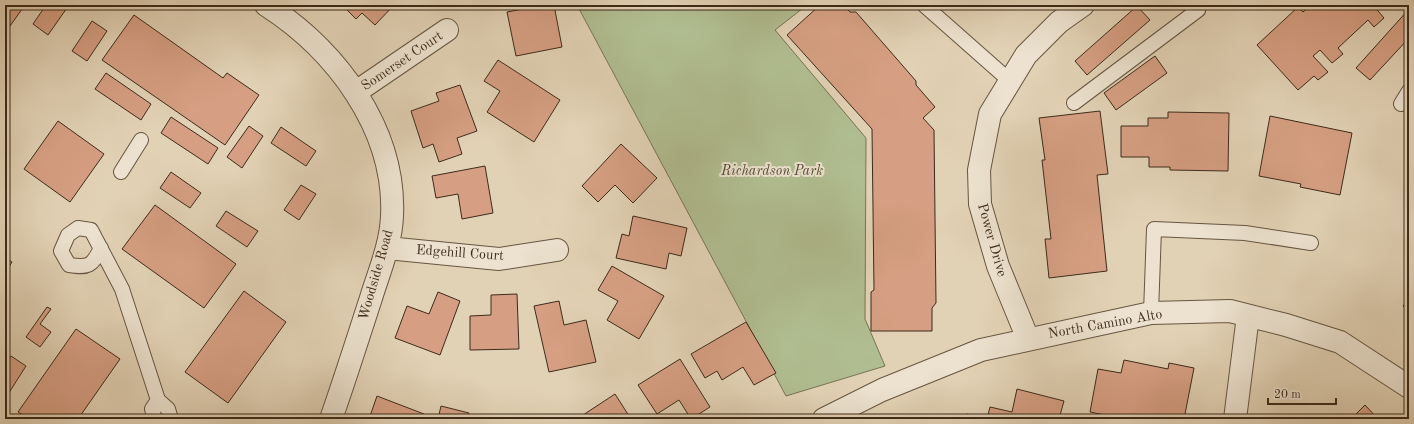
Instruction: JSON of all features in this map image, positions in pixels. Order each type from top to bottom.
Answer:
[{"type":"street","name":"Woodside Road","points":[[266,5],[287,18],[324,52],[356,92],[381,144],[390,179],[392,216],[387,248],[331,419]]},
{"type":"street","name":"Power Drive","points":[[1028,339],[998,266],[980,204],[979,170],[990,114],[1026,55],[1059,22],[1082,5]]},
{"type":"street","name":"Somerset Court","points":[[356,92],[447,30]]},
{"type":"street","name":"Edgehill Court","points":[[387,248],[499,259],[557,250]]},
{"type":"street","name":"North Camino Alto","points":[[824,419],[882,390],[981,350],[1151,313],[1230,311],[1286,325],[1340,342],[1409,387]]},
{"type":"street","points":[[1235,419],[1248,316]]},
{"type":"lane","points":[[924,5],[1010,81]]},
{"type":"lane","points":[[1074,102],[1198,10],[1196,5]]},
{"type":"lane","points":[[1401,104],[1409,91]]},
{"type":"lane","points":[[121,172],[142,140]]},
{"type":"lane","points":[[1151,313],[1154,229],[1245,233],[1311,243]]},
{"type":"lane","points":[[101,248],[122,289],[158,400],[168,409],[171,419]]},
{"type":"lane","points":[[155,419],[152,409],[158,400]]},
{"type":"green space","name":"Richardson Park","points":[[577,5],[807,5],[775,30],[866,138],[865,319],[885,366],[786,396]]},
{"type":"building","points":[[5,5],[25,5],[5,33]]},
{"type":"building","points":[[46,5],[69,5],[48,35],[33,24]]},
{"type":"building","points":[[342,5],[394,5],[375,25],[362,13],[356,19]]},
{"type":"building","points":[[544,5],[554,5],[562,47],[516,56],[507,12]]},
{"type":"building","points":[[820,5],[844,5],[850,12],[856,12],[916,81],[916,85],[935,107],[923,118],[934,130],[936,303],[932,308],[932,331],[871,331],[871,292],[874,290],[872,129],[787,35]]},
{"type":"building","points":[[1311,5],[1373,5],[1384,18],[1374,27],[1368,20],[1338,48],[1343,54],[1332,63],[1320,50],[1313,56],[1328,72],[1318,80],[1314,76],[1298,90],[1257,45],[1298,7],[1303,12]]},
{"type":"building","points":[[1137,6],[1150,20],[1087,75],[1075,61]]},
{"type":"building","points":[[1409,9],[1409,38],[1370,80],[1356,68]]},
{"type":"building","points":[[134,15],[223,78],[227,73],[259,95],[225,145],[102,60]]},
{"type":"building","points":[[92,21],[107,31],[87,61],[72,51]]},
{"type":"building","points":[[1155,56],[1167,73],[1116,110],[1104,93]]},
{"type":"building","points":[[498,60],[560,100],[534,142],[487,112],[500,91],[484,81]]},
{"type":"building","points":[[106,73],[151,104],[141,120],[95,89]]},
{"type":"building","points":[[460,85],[477,131],[457,138],[462,154],[439,162],[433,144],[423,148],[411,111],[439,101],[436,93]]},
{"type":"building","points":[[1100,111],[1108,174],[1097,175],[1107,271],[1049,278],[1045,239],[1051,239],[1042,160],[1045,160],[1039,118]]},
{"type":"building","points":[[1168,112],[1229,113],[1228,171],[1170,170],[1170,167],[1149,167],[1149,157],[1121,157],[1121,126],[1148,126],[1148,118],[1168,118]]},
{"type":"building","points":[[1270,116],[1352,133],[1340,195],[1300,187],[1301,184],[1259,176]]},
{"type":"building","points":[[171,117],[218,148],[208,164],[161,133]]},
{"type":"building","points":[[58,121],[104,154],[70,202],[24,169]]},
{"type":"building","points":[[249,126],[263,136],[242,168],[227,157]]},
{"type":"building","points":[[281,127],[316,151],[306,166],[271,143]]},
{"type":"building","points":[[621,144],[657,178],[633,203],[615,185],[598,202],[582,186]]},
{"type":"building","points":[[485,166],[493,213],[462,219],[458,194],[436,198],[432,176]]},
{"type":"building","points":[[171,172],[201,193],[190,208],[160,188]]},
{"type":"building","points":[[301,185],[316,194],[299,220],[284,210]]},
{"type":"building","points":[[155,205],[236,264],[204,308],[122,249]]},
{"type":"building","points":[[226,211],[258,231],[247,247],[216,226]]},
{"type":"building","points":[[633,216],[687,228],[681,256],[669,253],[666,269],[616,258],[622,234],[629,236]]},
{"type":"building","points":[[5,257],[12,262],[5,273]]},
{"type":"building","points":[[612,266],[664,296],[639,339],[607,320],[618,301],[598,290]]},
{"type":"building","points":[[244,291],[286,322],[228,403],[185,372]]},
{"type":"building","points":[[438,292],[460,301],[440,355],[395,338],[407,306],[429,314]]},
{"type":"building","points":[[517,294],[519,349],[470,350],[470,316],[491,315],[491,295]]},
{"type":"building","points":[[1409,299],[1409,311],[1403,306]]},
{"type":"building","points":[[559,301],[564,325],[586,320],[596,362],[549,372],[534,306]]},
{"type":"building","points":[[47,307],[51,309],[40,324],[51,332],[40,347],[26,337]]},
{"type":"building","points":[[746,322],[776,373],[754,385],[743,367],[722,380],[717,371],[705,378],[691,354]]},
{"type":"building","points":[[76,329],[120,359],[78,419],[29,419],[18,412]]},
{"type":"building","points":[[11,356],[26,366],[5,399],[5,366]]},
{"type":"building","points":[[680,359],[710,407],[691,419],[679,400],[657,414],[638,385]]},
{"type":"building","points":[[1124,360],[1168,369],[1169,363],[1194,368],[1184,419],[1124,419],[1090,412],[1098,369],[1121,373]]},
{"type":"building","points":[[1017,389],[1064,401],[1059,419],[987,419],[990,407],[1012,412]]},
{"type":"building","points":[[615,394],[631,419],[577,419]]},
{"type":"building","points":[[377,396],[424,414],[422,419],[369,419]]},
{"type":"building","points":[[1365,405],[1378,419],[1351,419]]},
{"type":"building","points":[[441,406],[469,413],[468,419],[438,419]]},
{"type":"building","points":[[967,414],[987,419],[965,419]]}]
